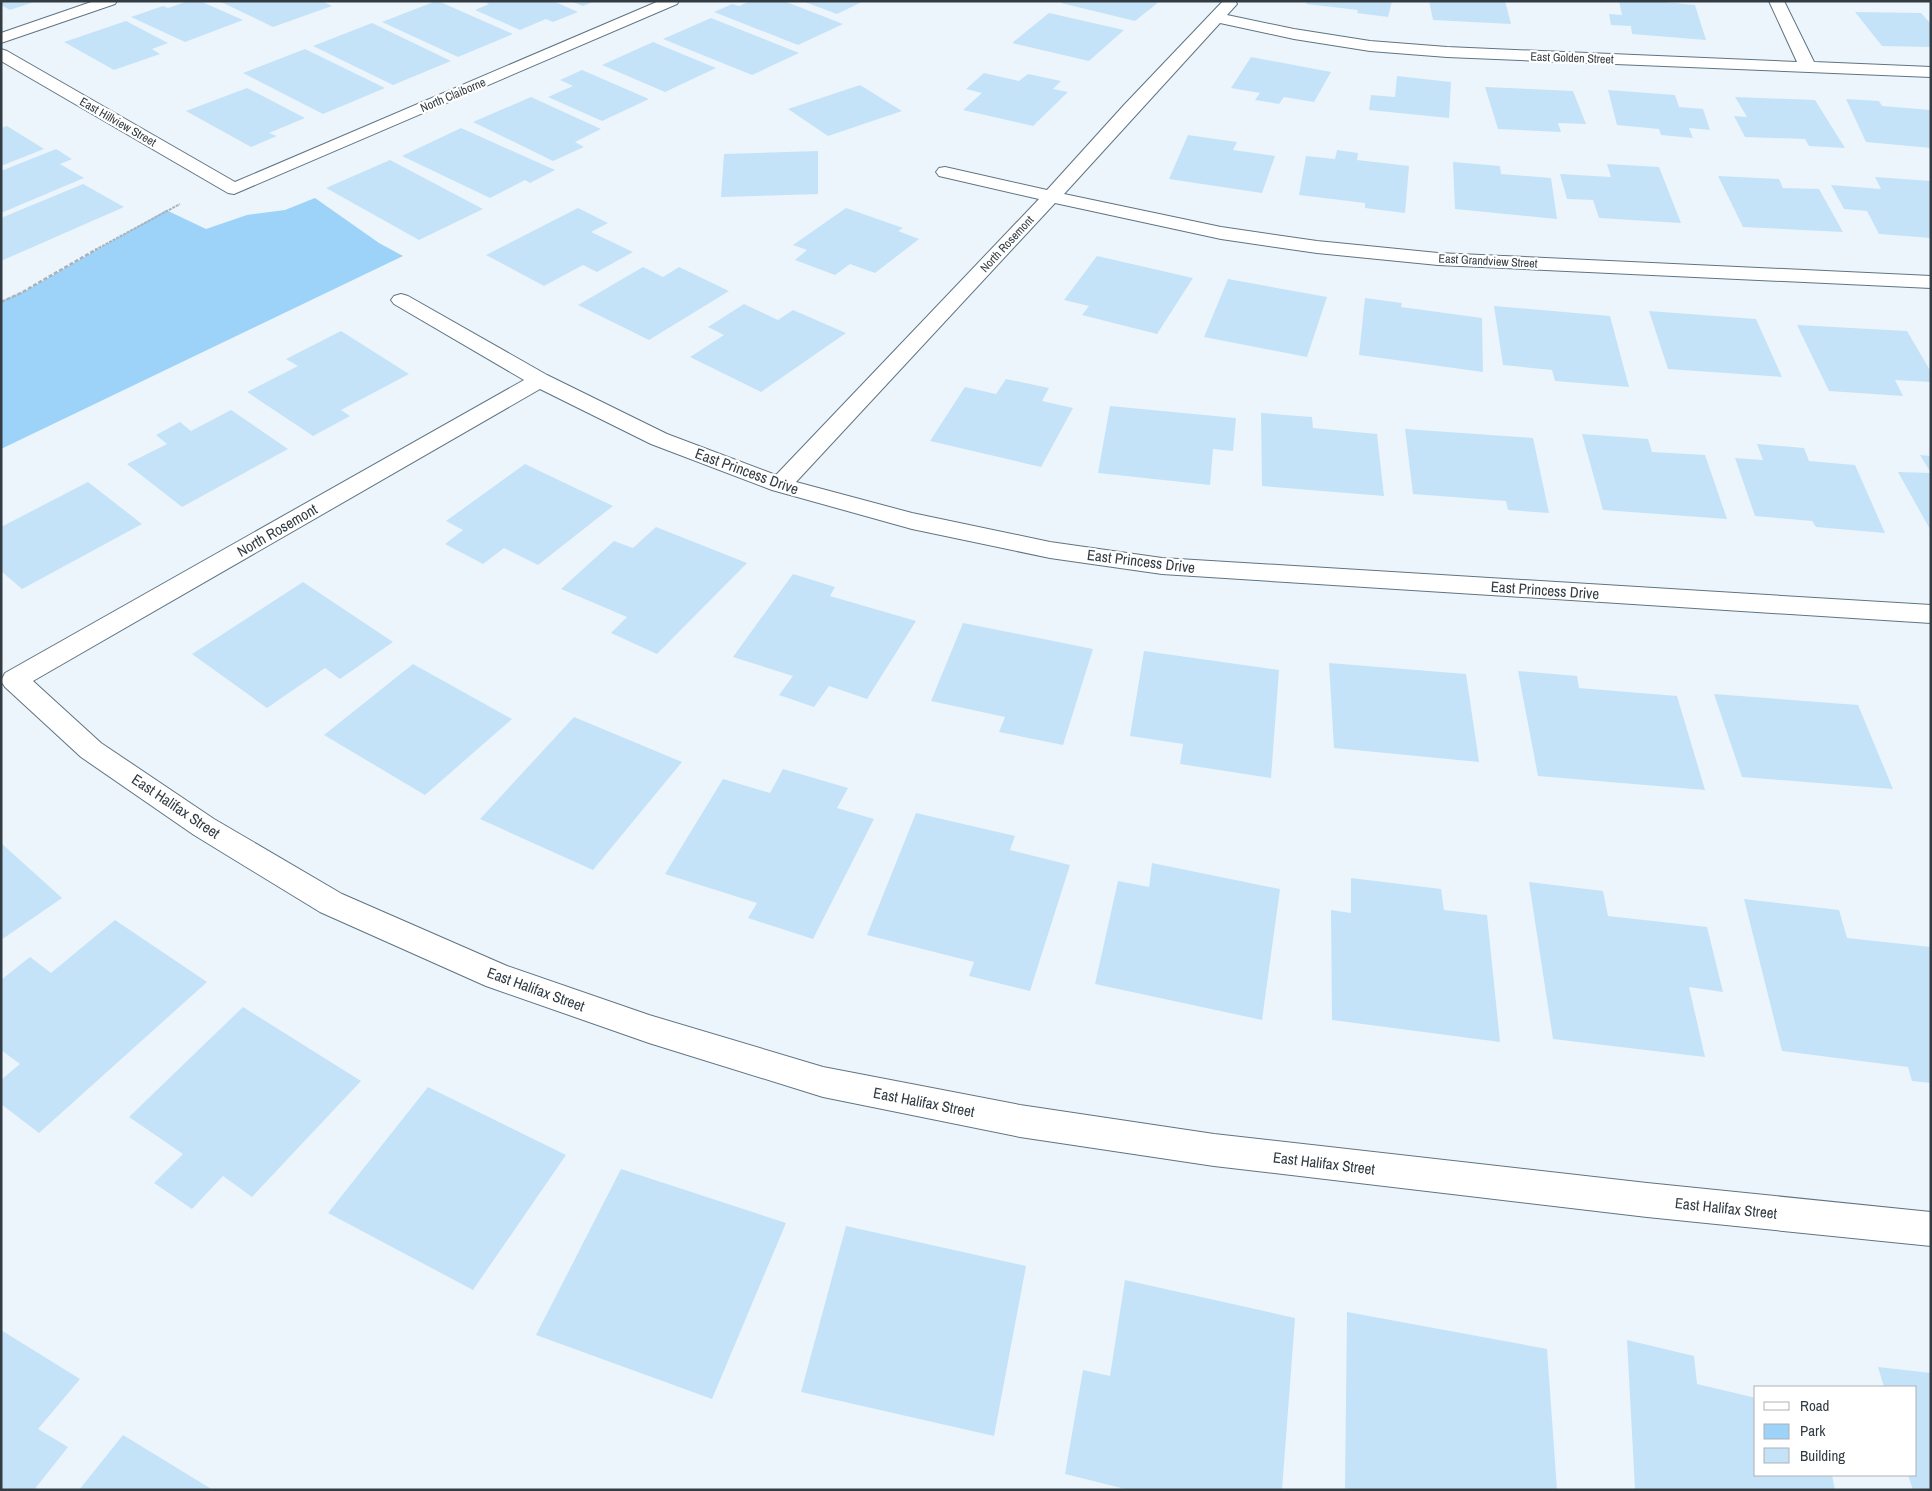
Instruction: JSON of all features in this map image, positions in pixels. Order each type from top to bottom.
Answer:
[{"type":"street","points":[[1,38],[110,1]]},
{"type":"street","name":"North Claiborne","points":[[234,189],[672,1]]},
{"type":"street","name":"North Rosemont","points":[[780,485],[1232,1]]},
{"type":"street","points":[[1776,1],[1808,67]]},
{"type":"street","name":"East Golden Street","points":[[1216,16],[1294,34],[1370,46],[1447,52],[1931,72]]},
{"type":"street","name":"East Hillview Street","points":[[1,54],[234,189]]},
{"type":"street","name":"East Grandview Street","points":[[945,172],[1051,197],[1221,233],[1318,247],[1428,258],[1931,282]]},
{"type":"street","name":"East Princess Drive","points":[[402,300],[539,380],[659,439],[780,485],[930,525],[1050,550],[1162,566],[1931,614]]},
{"type":"street","name":"North Rosemont","points":[[14,680],[539,380]]},
{"type":"street","name":"East Halifax Street","points":[[14,680],[91,750],[204,827],[331,903],[497,976],[649,1029],[823,1082],[1020,1121],[1214,1150],[1647,1200],[1931,1228]]},
{"type":"path","points":[[1,302],[21,293],[129,231],[185,202]]},
{"type":"green space","points":[[315,198],[379,243],[403,256],[1,449],[1,301],[27,290],[166,210],[206,229],[247,215],[285,210]]},
{"type":"building","points":[[1,1],[34,2],[10,10],[1,5]]},
{"type":"building","points":[[188,1],[200,1],[243,20],[185,42],[131,17],[163,6],[168,8]]},
{"type":"building","points":[[219,1],[322,1],[332,6],[273,27]]},
{"type":"building","points":[[436,1],[513,34],[458,57],[382,22]]},
{"type":"building","points":[[482,1],[553,1],[578,12],[553,22],[546,19],[520,30],[475,10],[489,4]]},
{"type":"building","points":[[570,1],[595,1],[583,6]]},
{"type":"building","points":[[750,1],[784,1],[843,24],[798,45],[714,12],[732,4],[739,6]]},
{"type":"building","points":[[802,1],[864,1],[837,14]]},
{"type":"building","points":[[1063,1],[1160,1],[1135,21],[1061,3]]},
{"type":"building","points":[[1307,1],[1392,1],[1388,17],[1357,13],[1358,10],[1306,4]]},
{"type":"building","points":[[1429,1],[1505,1],[1511,24],[1433,20]]},
{"type":"building","points":[[1619,1],[1654,1],[1695,5],[1706,40],[1632,34],[1631,26],[1611,25],[1609,14],[1622,15]]},
{"type":"building","points":[[1855,12],[1921,13],[1931,24],[1931,47],[1882,46]]},
{"type":"building","points":[[1049,13],[1124,30],[1089,61],[1012,43]]},
{"type":"building","points":[[711,18],[799,53],[752,75],[663,39]]},
{"type":"building","points":[[126,21],[168,43],[152,49],[160,54],[114,70],[64,42]]},
{"type":"building","points":[[372,23],[451,61],[393,85],[313,46]]},
{"type":"building","points":[[653,42],[716,68],[665,92],[602,65]]},
{"type":"building","points":[[305,49],[385,88],[323,114],[243,73]]},
{"type":"building","points":[[1251,57],[1331,72],[1314,102],[1284,97],[1279,104],[1255,100],[1260,93],[1231,88]]},
{"type":"building","points":[[582,70],[649,99],[602,121],[548,97],[573,86],[560,80]]},
{"type":"building","points":[[984,73],[1019,81],[1028,74],[1061,81],[1053,89],[1068,92],[1033,126],[963,110],[982,93],[966,89]]},
{"type":"building","points":[[1397,76],[1451,82],[1449,118],[1369,110],[1371,95],[1395,97]]},
{"type":"building","points":[[860,85],[902,111],[828,136],[788,109]]},
{"type":"building","points":[[1485,87],[1573,91],[1586,124],[1558,123],[1561,132],[1498,129]]},
{"type":"building","points":[[247,88],[305,118],[269,133],[277,136],[251,147],[186,111]]},
{"type":"building","points":[[1608,90],[1675,95],[1679,107],[1703,109],[1710,130],[1689,128],[1693,138],[1661,135],[1659,129],[1617,125]]},
{"type":"building","points":[[531,97],[601,129],[575,142],[584,147],[553,161],[473,122]]},
{"type":"building","points":[[1735,97],[1815,100],[1845,148],[1809,146],[1805,139],[1745,137],[1734,116],[1747,117]]},
{"type":"building","points":[[1846,99],[1879,101],[1882,106],[1931,110],[1931,148],[1866,142]]},
{"type":"building","points":[[7,126],[44,149],[1,166],[1,128]]},
{"type":"building","points":[[461,128],[555,170],[530,183],[525,180],[490,198],[402,156]]},
{"type":"building","points":[[1188,135],[1237,142],[1233,150],[1275,156],[1262,193],[1169,179]]},
{"type":"building","points":[[56,149],[72,159],[60,164],[84,178],[1,213],[1,171]]},
{"type":"building","points":[[1337,150],[1358,153],[1357,160],[1409,166],[1405,213],[1365,208],[1365,203],[1299,195],[1306,156],[1335,159]]},
{"type":"building","points":[[818,151],[818,194],[721,197],[724,154]]},
{"type":"building","points":[[390,160],[483,209],[419,240],[326,188]]},
{"type":"building","points":[[1453,162],[1500,166],[1501,174],[1551,178],[1557,219],[1455,209]]},
{"type":"building","points":[[1607,164],[1659,167],[1681,223],[1599,218],[1593,200],[1567,199],[1560,174],[1611,177]]},
{"type":"building","points":[[1718,176],[1779,179],[1783,188],[1819,189],[1843,232],[1743,227]]},
{"type":"building","points":[[1875,177],[1931,181],[1931,238],[1879,234],[1867,211],[1844,209],[1831,185],[1881,189]]},
{"type":"building","points":[[83,184],[124,207],[1,261],[1,218]]},
{"type":"building","points":[[578,208],[608,223],[591,232],[633,252],[597,272],[583,265],[544,286],[486,255]]},
{"type":"building","points":[[846,208],[903,228],[898,231],[919,239],[875,273],[850,264],[835,275],[795,260],[807,250],[793,245]]},
{"type":"building","points":[[1097,256],[1193,278],[1157,334],[1082,315],[1089,306],[1064,300]]},
{"type":"building","points":[[643,267],[663,277],[679,267],[729,291],[649,340],[578,305]]},
{"type":"building","points":[[1228,279],[1327,297],[1307,357],[1204,337]]},
{"type":"building","points":[[1365,298],[1402,303],[1401,307],[1482,318],[1483,372],[1359,355]]},
{"type":"building","points":[[744,304],[778,320],[793,310],[846,333],[761,392],[690,357],[724,335],[708,327]]},
{"type":"building","points":[[1494,306],[1610,316],[1629,387],[1555,381],[1552,370],[1503,365]]},
{"type":"building","points":[[1649,311],[1756,319],[1782,377],[1668,369]]},
{"type":"building","points":[[1797,325],[1907,331],[1931,372],[1931,382],[1895,380],[1903,396],[1829,391]]},
{"type":"building","points":[[341,331],[409,374],[341,410],[350,416],[313,436],[247,392],[298,366],[286,359]]},
{"type":"building","points":[[1006,379],[1049,388],[1042,401],[1073,408],[1041,467],[930,441],[965,387],[996,394]]},
{"type":"building","points":[[1110,406],[1236,418],[1233,451],[1213,449],[1210,485],[1098,473]]},
{"type":"building","points":[[231,410],[288,449],[182,507],[127,464],[167,444],[156,435],[180,422],[191,431]]},
{"type":"building","points":[[1261,413],[1312,417],[1313,428],[1377,434],[1384,496],[1262,486]]},
{"type":"building","points":[[1405,429],[1533,438],[1549,513],[1508,510],[1506,501],[1413,494]]},
{"type":"building","points":[[1582,434],[1648,439],[1652,452],[1705,455],[1727,519],[1603,510]]},
{"type":"building","points":[[1757,444],[1804,448],[1809,461],[1855,465],[1885,533],[1816,527],[1812,521],[1755,516],[1735,458],[1763,460]]},
{"type":"building","points":[[1920,455],[1931,456],[1931,473]]},
{"type":"building","points":[[525,464],[613,506],[538,565],[504,548],[483,564],[445,544],[463,530],[446,521]]},
{"type":"building","points":[[1898,472],[1931,473],[1931,531]]},
{"type":"building","points":[[88,482],[142,524],[22,589],[1,571],[1,527]]},
{"type":"building","points":[[656,527],[747,563],[657,654],[611,633],[627,617],[561,589],[614,541],[633,548]]},
{"type":"building","points":[[793,574],[835,587],[830,596],[916,621],[867,699],[829,686],[814,707],[779,695],[793,676],[733,657]]},
{"type":"building","points":[[303,582],[393,642],[340,679],[325,668],[267,708],[192,654]]},
{"type":"building","points":[[963,623],[1093,649],[1063,745],[999,732],[1005,717],[931,701]]},
{"type":"building","points":[[1144,651],[1279,670],[1271,778],[1180,764],[1183,744],[1130,736]]},
{"type":"building","points":[[1329,663],[1466,674],[1479,762],[1334,748]]},
{"type":"building","points":[[413,664],[512,719],[425,795],[324,735]]},
{"type":"building","points":[[1518,671],[1577,676],[1579,688],[1677,696],[1705,790],[1538,776]]},
{"type":"building","points":[[1714,694],[1858,705],[1893,789],[1742,777]]},
{"type":"building","points":[[574,717],[682,762],[593,870],[480,819]]},
{"type":"building","points":[[783,769],[848,788],[837,808],[874,819],[813,939],[748,918],[757,903],[665,874],[723,779],[770,793]]},
{"type":"building","points":[[916,813],[1015,836],[1010,850],[1070,865],[1030,991],[969,976],[974,962],[867,935]]},
{"type":"building","points":[[1,843],[62,898],[1,940]]},
{"type":"building","points":[[1152,863],[1280,889],[1262,1020],[1095,984],[1118,881],[1149,887]]},
{"type":"building","points":[[1351,878],[1441,889],[1444,910],[1487,915],[1500,1042],[1332,1020],[1331,910],[1351,913]]},
{"type":"building","points":[[1529,882],[1603,891],[1608,916],[1707,927],[1723,992],[1689,987],[1705,1057],[1553,1039]]},
{"type":"building","points":[[1744,899],[1839,910],[1847,938],[1931,947],[1931,1083],[1912,1081],[1908,1067],[1782,1051]]},
{"type":"building","points":[[115,920],[207,982],[39,1133],[1,1104],[1,1080],[20,1064],[1,1050],[1,980],[30,957],[51,973]]},
{"type":"building","points":[[243,1007],[361,1081],[252,1197],[223,1176],[192,1209],[154,1183],[183,1154],[129,1117]]},
{"type":"building","points":[[428,1087],[566,1155],[473,1290],[328,1213]]},
{"type":"building","points":[[621,1169],[786,1223],[712,1399],[536,1335]]},
{"type":"building","points":[[846,1226],[1026,1266],[994,1436],[801,1392]]},
{"type":"building","points":[[1125,1280],[1295,1318],[1282,1490],[1129,1490],[1065,1474],[1083,1370],[1110,1376]]},
{"type":"building","points":[[1347,1312],[1547,1349],[1557,1490],[1353,1490],[1345,1488]]},
{"type":"building","points":[[1,1330],[80,1379],[38,1429],[68,1447],[34,1490],[1,1490]]},
{"type":"building","points":[[1627,1340],[1694,1356],[1697,1384],[1754,1398],[1754,1476],[1832,1476],[1835,1490],[1635,1490]]},
{"type":"building","points":[[1878,1367],[1931,1373],[1931,1490],[1913,1490],[1908,1476],[1917,1476],[1917,1386],[1884,1386]]},
{"type":"building","points":[[123,1435],[213,1490],[79,1490]]}]
